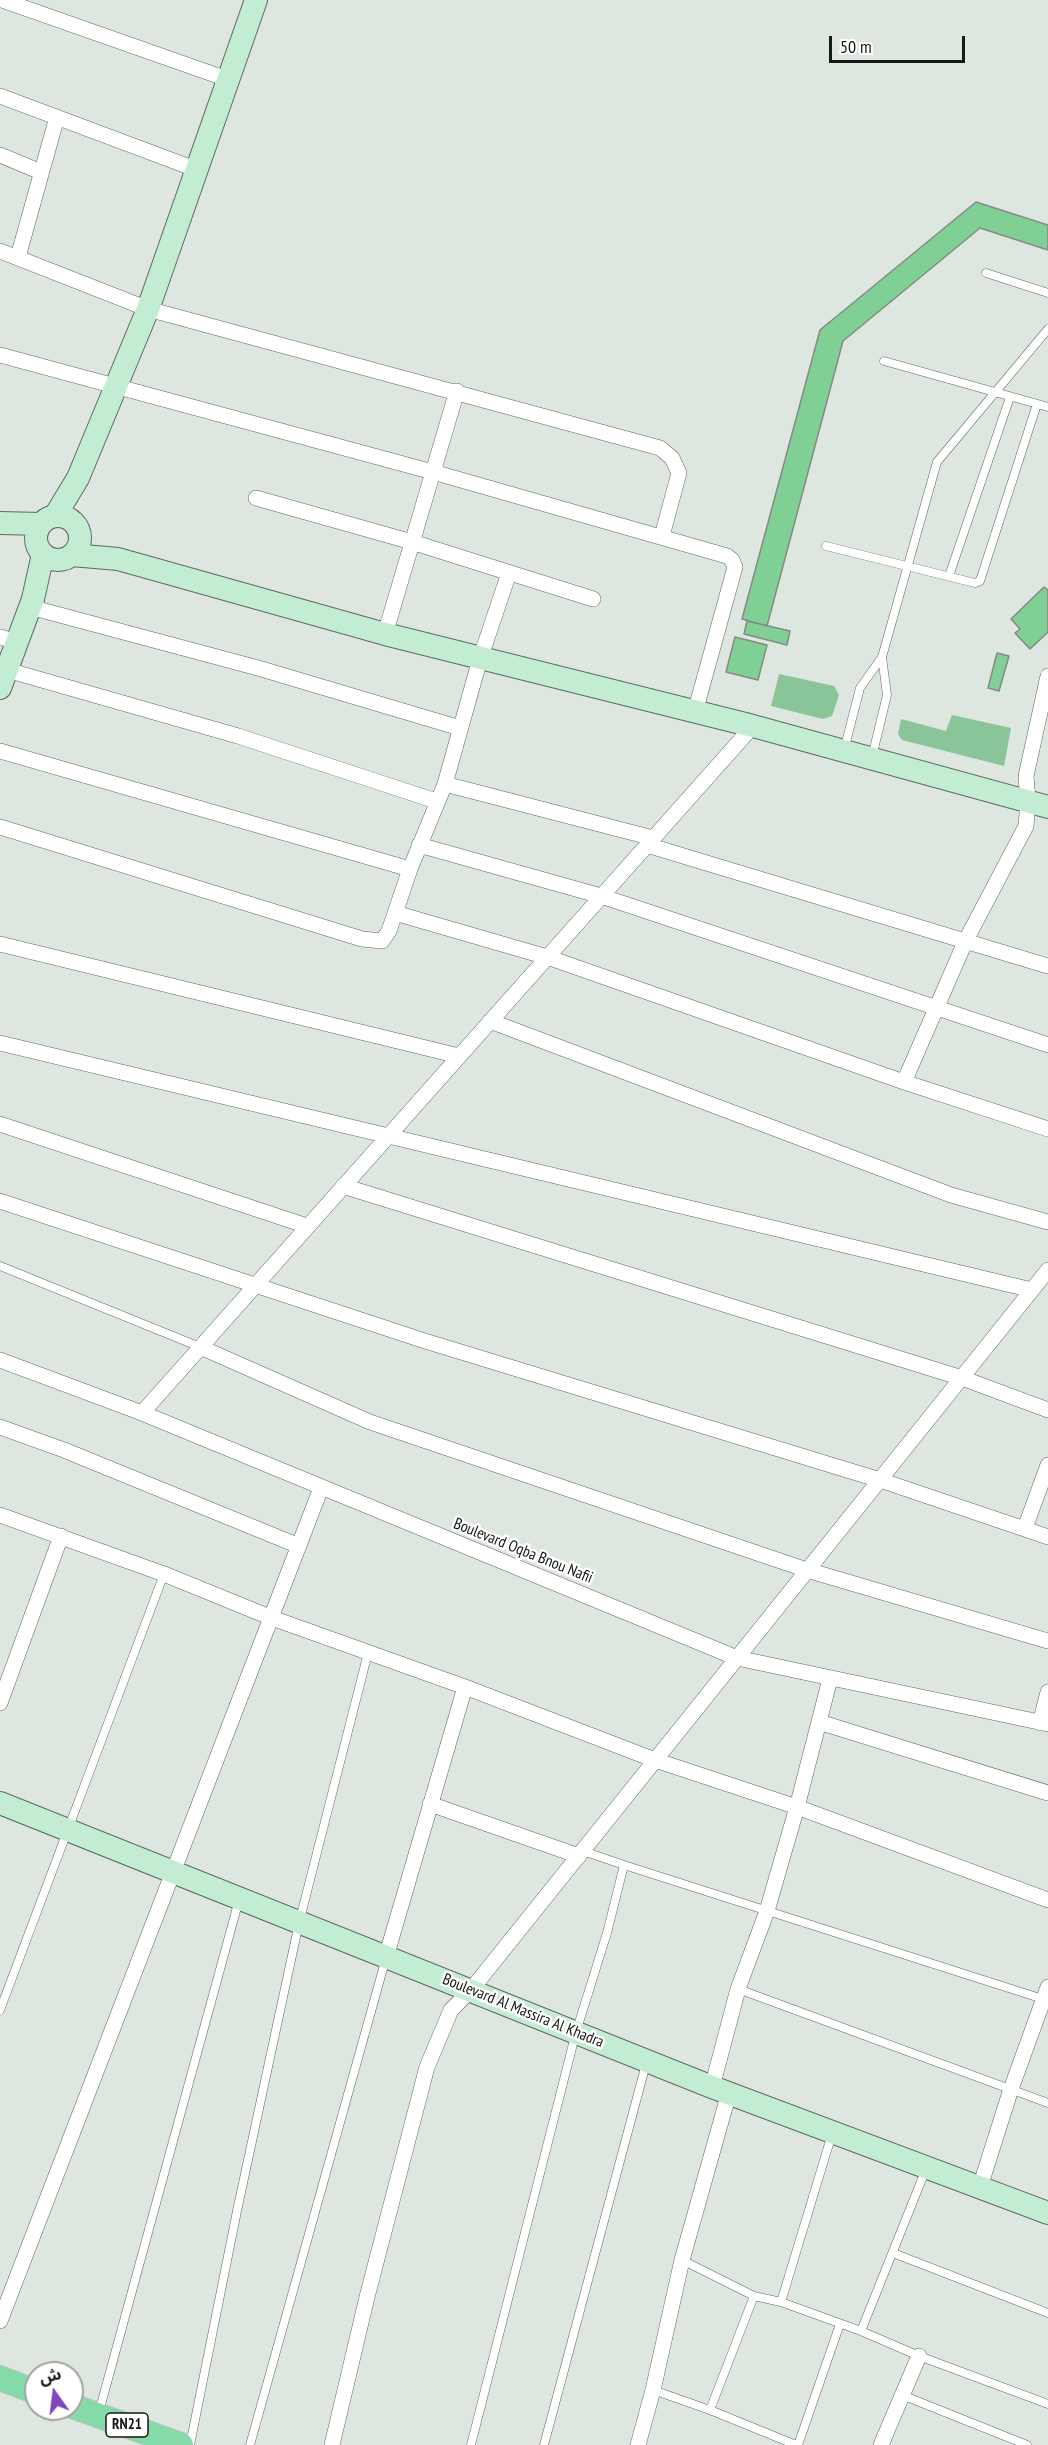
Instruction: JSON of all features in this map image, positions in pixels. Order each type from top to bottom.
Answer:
[{"type":"main road","points":[[0,2378],[24,2387]]},
{"type":"main road","name":"RN21","points":[[84,2411],[146,2435],[181,2445]]},
{"type":"street","points":[[2,0],[227,79]]},
{"type":"street","points":[[256,0],[195,169],[148,309],[78,478],[58,539],[32,603],[9,640],[3,679],[238,736],[436,801]]},
{"type":"street","points":[[0,96],[195,169]]},
{"type":"street","points":[[18,257],[57,117]]},
{"type":"street","points":[[0,155],[41,172]]},
{"type":"street","points":[[0,251],[148,309],[457,391],[660,448],[672,458],[679,473],[662,536]]},
{"type":"street","points":[[0,355],[433,472],[727,556],[735,567],[695,712]]},
{"type":"street","points":[[385,634],[457,391]]},
{"type":"street","points":[[256,498],[412,542],[593,599]]},
{"type":"street","points":[[0,524],[385,634],[753,726],[1038,805]]},
{"type":"street","points":[[0,528],[58,539]]},
{"type":"street","points":[[0,828],[362,939],[382,940],[389,931],[419,845],[445,784],[480,659],[508,573]]},
{"type":"street","points":[[32,603],[460,728]]},
{"type":"street","points":[[1038,805],[1026,776],[1048,676]]},
{"type":"street","points":[[142,1413],[753,726]]},
{"type":"street","points":[[0,751],[410,869]]},
{"type":"street","points":[[445,784],[650,842],[1048,966]]},
{"type":"street","points":[[904,1082],[966,940],[1038,805]]},
{"type":"street","points":[[419,845],[601,896],[1048,1045]]},
{"type":"street","points":[[395,914],[547,957],[904,1082],[1048,1129]]},
{"type":"street","points":[[0,944],[459,1056]]},
{"type":"street","points":[[490,1021],[951,1195],[1048,1222]]},
{"type":"street","points":[[0,1043],[1032,1290]]},
{"type":"street","points":[[0,1124],[307,1227]]},
{"type":"street","points":[[343,1186],[962,1377],[1048,1410]]},
{"type":"street","points":[[0,1201],[571,1387],[880,1480],[1048,1537]]},
{"type":"street","points":[[332,2445],[367,2297],[427,2067],[451,2010],[471,1990],[1048,1270]]},
{"type":"street","points":[[200,1347],[370,1422],[807,1570],[1048,1641]]},
{"type":"street","name":"Boulevard Oqba Bnou Nafii","points":[[0,1360],[142,1413],[737,1658],[1044,1724]]},
{"type":"street","points":[[0,1427],[64,1450],[299,1546]]},
{"type":"street","points":[[1025,1528],[1048,1465]]},
{"type":"street","points":[[0,2320],[321,1488]]},
{"type":"street","points":[[0,1515],[164,1574],[272,1618],[465,1687],[655,1760],[797,1808],[1048,1900]]},
{"type":"street","points":[[0,1703],[61,1536]]},
{"type":"street","points":[[638,2445],[653,2390],[720,2090],[738,1989],[766,1911],[797,1808],[830,1679]]},
{"type":"street","points":[[386,1957],[465,1687]]},
{"type":"street","points":[[1044,1724],[1048,1692]]},
{"type":"street","points":[[819,1722],[1048,1793]]},
{"type":"street","name":"Boulevard Al Massira Al Khadra","points":[[0,1803],[720,2090],[1048,2213]]},
{"type":"street","points":[[430,1804],[581,1853]]},
{"type":"street","points":[[980,2187],[1011,2089],[1047,1996]]},
{"type":"street","points":[[880,2445],[919,2356]]},
{"type":"lane","points":[[986,273],[1048,293]]},
{"type":"lane","points":[[844,751],[860,688],[882,657],[937,462],[1048,328]]},
{"type":"lane","points":[[884,361],[1048,407]]},
{"type":"lane","points":[[949,576],[1010,397]]},
{"type":"lane","points":[[826,546],[975,583],[982,579],[1037,404]]},
{"type":"lane","points":[[871,759],[887,694],[882,657]]},
{"type":"lane","points":[[0,1266],[200,1347]]},
{"type":"lane","points":[[0,2010],[164,1574]]},
{"type":"lane","points":[[190,2445],[237,2211],[299,1923],[368,1653]]},
{"type":"lane","points":[[581,1853],[1047,1996]]},
{"type":"lane","points":[[471,2445],[576,2032],[607,1933],[624,1865]]},
{"type":"lane","points":[[98,2416],[239,1899]]},
{"type":"lane","points":[[250,2445],[386,1957]]},
{"type":"lane","points":[[738,1989],[1048,2103]]},
{"type":"lane","points":[[544,2445],[647,2060]]},
{"type":"lane","points":[[781,2302],[832,2132]]},
{"type":"lane","points":[[861,2331],[927,2167]]},
{"type":"lane","points":[[893,2253],[1048,2313]]},
{"type":"lane","points":[[682,2260],[754,2296],[781,2302],[861,2331],[919,2356],[1048,2404]]},
{"type":"lane","points":[[710,2410],[754,2296]]},
{"type":"lane","points":[[653,2390],[797,2445],[840,2324]]},
{"type":"lane","points":[[902,2395],[1027,2445]]},
{"type":"green space","points":[[779,674],[834,686],[839,695],[832,716],[823,719],[771,706]]},
{"type":"green space","points":[[952,715],[1011,728],[1004,766],[902,740],[898,734],[901,719],[946,731]]},
{"type":"building","points":[[976,202],[1048,225],[1048,250],[980,228],[843,341],[767,626],[742,619],[820,330]]},
{"type":"building","points":[[1044,587],[1048,590],[1048,632],[1030,649],[1015,633],[1020,629],[1011,619]]},
{"type":"building","points":[[747,621],[790,631],[787,645],[744,634]]},
{"type":"building","points":[[735,637],[767,645],[758,680],[726,672]]},
{"type":"building","points":[[997,653],[1009,656],[999,691],[988,688]]}]
